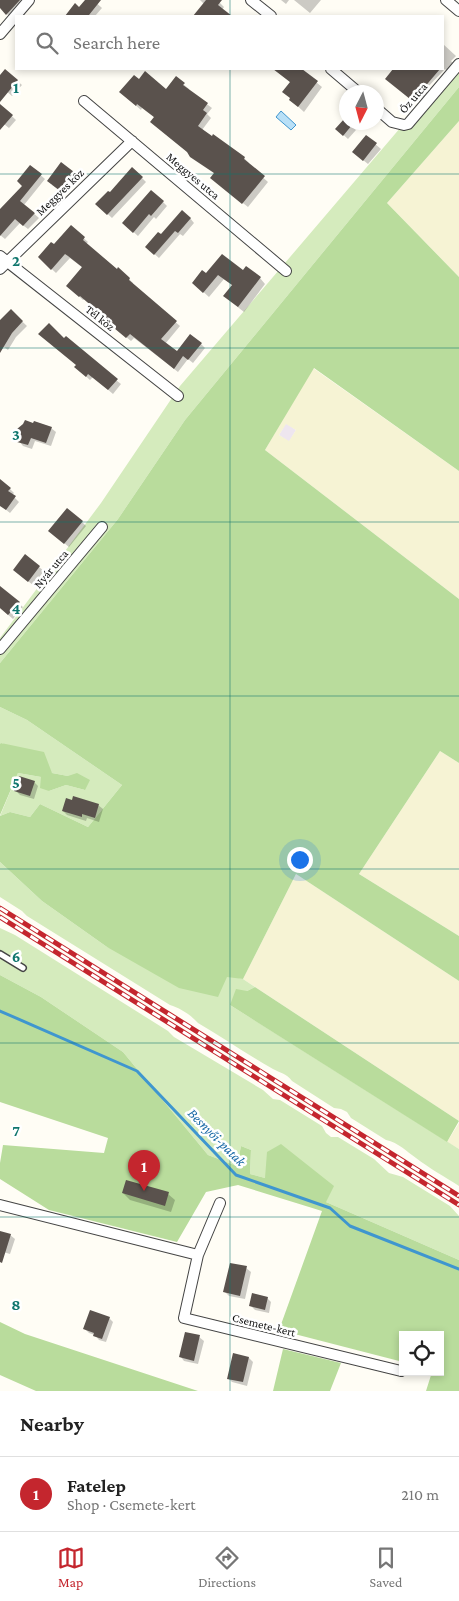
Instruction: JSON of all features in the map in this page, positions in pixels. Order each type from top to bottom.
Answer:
[{"type":"street","points":[[17,15],[30,0]]},
{"type":"street","points":[[251,0],[270,15]]},
{"type":"street","points":[[446,0],[459,11]]},
{"type":"street","points":[[0,34],[15,17]]},
{"type":"street","name":"Őz utca","points":[[384,115],[392,122],[408,124],[459,64]]},
{"type":"street","points":[[332,70],[350,85]]},
{"type":"street","name":"Meggyes utca","points":[[84,101],[286,271]]},
{"type":"street","name":"Meggyes köz","points":[[2,262],[132,141]]},
{"type":"street","name":"Tél köz","points":[[2,262],[178,396]]},
{"type":"street","name":"Nyár utca","points":[[0,649],[102,527]]},
{"type":"street","name":"Csemete-kert","points":[[220,1203],[198,1255],[184,1318],[399,1371]]},
{"type":"street","points":[[0,1205],[198,1255]]},
{"type":"lane","points":[[0,954],[23,968]]},
{"type":"shaded area","points":[[459,121],[459,277],[387,203]]},
{"type":"shaded area","points":[[313,368],[459,471],[459,599],[265,450]],"holes":[[[286,424],[296,430],[289,441],[279,435]]]},
{"type":"shaded area","points":[[286,423],[296,430],[289,442],[279,435]]},
{"type":"shaded area","points":[[440,751],[459,763],[459,936],[359,874]]},
{"type":"shaded area","points":[[296,874],[459,981],[459,1121],[243,979]]},
{"type":"shaded area","points":[[459,1123],[459,1149],[447,1142]]},
{"type":"green space","points":[[459,59],[459,87],[185,420],[118,519],[0,663],[0,638],[101,503],[180,386]]},
{"type":"green space","points":[[459,87],[459,121],[387,203],[459,277],[459,471],[314,368],[265,450],[459,599],[459,763],[440,751],[359,874],[459,936],[459,981],[296,874],[243,979],[227,977],[218,997],[179,988],[107,947],[42,901],[0,862],[0,816],[10,812],[30,817],[40,804],[88,827],[122,785],[27,720],[0,707],[0,663],[118,519],[185,420]]},
{"type":"green space","points":[[0,707],[27,720],[122,785],[88,827],[40,804],[30,817],[10,812],[0,816],[18,773],[41,777],[49,791],[66,785],[85,790],[68,776],[52,773],[2,743],[0,744]]},
{"type":"green space","points":[[1,743],[44,752],[52,773],[68,776],[77,773],[90,780],[85,790],[66,785],[49,791],[40,788],[41,777],[18,773],[0,815]]},
{"type":"green space","points":[[0,862],[42,901],[107,947],[243,979],[255,987],[230,1005],[459,1149],[459,1186],[399,1145],[386,1140],[351,1118],[347,1112],[334,1108],[290,1078],[198,1023],[185,1012],[170,1005],[27,916],[0,897]]},
{"type":"green space","points":[[0,928],[15,935],[168,1031],[174,1037],[263,1090],[273,1099],[280,1100],[322,1126],[331,1137],[338,1137],[374,1159],[389,1173],[403,1177],[450,1206],[459,1216],[459,1260],[326,1202],[250,1174],[251,1150],[241,1146],[237,1166],[208,1155],[123,1052],[41,997],[0,975]]},
{"type":"green space","points":[[0,975],[41,997],[123,1052],[208,1155],[237,1166],[241,1146],[251,1150],[250,1174],[265,1178],[267,1152],[281,1144],[334,1186],[326,1202],[459,1260],[459,1391],[426,1391],[431,1376],[444,1376],[444,1331],[399,1331],[399,1361],[279,1330],[322,1211],[238,1185],[206,1192],[177,1242],[49,1210],[0,1179],[3,1145],[104,1153],[108,1138],[0,1102]]},
{"type":"green space","points":[[255,987],[459,1121],[447,1142],[230,1005],[236,989],[247,991]]},
{"type":"green space","points":[[0,1322],[25,1334],[198,1391],[36,1391],[0,1375]]},
{"type":"green space","points":[[283,1349],[341,1363],[330,1391],[273,1391]]},
{"type":"water","points":[[281,111],[296,125],[291,130],[276,117]]},
{"type":"building","points":[[0,0],[20,0],[6,15],[0,8]]},
{"type":"building","points":[[85,0],[101,0],[89,15],[66,15],[75,3],[79,7]]},
{"type":"building","points":[[206,0],[222,0],[218,5],[231,15],[194,15]]},
{"type":"building","points":[[5,69],[18,80],[0,102],[0,75]]},
{"type":"building","points":[[274,70],[303,70],[318,81],[298,107],[282,92],[290,82]]},
{"type":"building","points":[[392,70],[439,70],[417,96],[415,94],[410,99],[385,79]]},
{"type":"building","points":[[145,71],[166,89],[176,76],[185,83],[183,85],[208,103],[203,110],[207,113],[198,126],[212,136],[213,134],[245,157],[244,159],[265,176],[242,204],[210,178],[214,173],[190,157],[187,152],[150,122],[154,117],[137,104],[136,106],[119,92],[134,75],[139,79]]},
{"type":"building","points":[[0,104],[13,115],[0,130]]},
{"type":"building","points":[[339,125],[339,130],[348,130],[343,136],[335,129]]},
{"type":"building","points":[[366,135],[377,143],[363,161],[352,152]]},
{"type":"building","points":[[61,162],[74,172],[59,190],[47,181]]},
{"type":"building","points":[[30,165],[42,174],[20,201],[35,213],[23,226],[15,219],[0,236],[0,209],[22,186],[17,181]]},
{"type":"building","points":[[132,167],[143,177],[107,215],[95,204],[108,191],[110,192]]},
{"type":"building","points":[[151,190],[164,201],[151,216],[149,214],[133,233],[122,223]]},
{"type":"building","points":[[182,210],[191,218],[178,233],[175,231],[154,255],[145,247],[158,232],[161,234]]},
{"type":"building","points":[[71,225],[85,237],[83,240],[117,269],[118,267],[130,278],[129,280],[177,321],[161,339],[177,351],[190,334],[202,343],[188,360],[183,356],[174,369],[130,334],[126,338],[114,328],[115,326],[66,286],[82,267],[68,256],[65,254],[51,270],[38,257],[51,242],[54,244]]},
{"type":"building","points":[[222,254],[243,270],[246,266],[261,277],[238,307],[223,296],[232,285],[218,275],[203,293],[192,283],[202,270],[206,273]]},
{"type":"building","points":[[11,309],[23,321],[12,333],[0,353],[0,320]]},
{"type":"building","points":[[49,323],[64,338],[66,336],[118,379],[108,390],[88,374],[86,377],[74,367],[76,365],[38,334]]},
{"type":"building","points":[[25,420],[52,427],[46,443],[31,438],[28,445],[17,442],[19,437],[17,429]]},
{"type":"building","points":[[0,479],[11,488],[8,491],[16,496],[6,510],[0,506]]},
{"type":"building","points":[[67,508],[83,521],[64,544],[48,531]]},
{"type":"building","points":[[25,554],[40,566],[28,582],[13,570]]},
{"type":"building","points":[[0,586],[20,602],[8,615],[0,608]]},
{"type":"building","points":[[19,776],[35,781],[30,796],[14,791]]},
{"type":"building","points":[[73,796],[99,804],[95,818],[82,814],[82,817],[62,811],[66,798],[72,800]]},
{"type":"building","points":[[126,1180],[169,1192],[165,1206],[122,1193]]},
{"type":"building","points":[[0,1231],[11,1234],[2,1263],[0,1262]]},
{"type":"building","points":[[230,1263],[247,1266],[240,1296],[223,1292]]},
{"type":"building","points":[[252,1293],[268,1297],[265,1310],[249,1306]]},
{"type":"building","points":[[90,1310],[110,1317],[102,1339],[93,1336],[94,1333],[83,1329]]},
{"type":"building","points":[[185,1332],[200,1335],[194,1361],[179,1357]]},
{"type":"building","points":[[233,1353],[249,1357],[243,1382],[227,1379]]},
{"type":"waterway","name":"Besnyői-patak","points":[[0,1011],[137,1071],[236,1175],[330,1208],[350,1226],[459,1269]]},
{"type":"railway","points":[[0,908],[459,1196]]},
{"type":"railway","points":[[0,917],[459,1205]]},
{"type":"place","name":"Fatelep","points":[[144,1191]]}]
